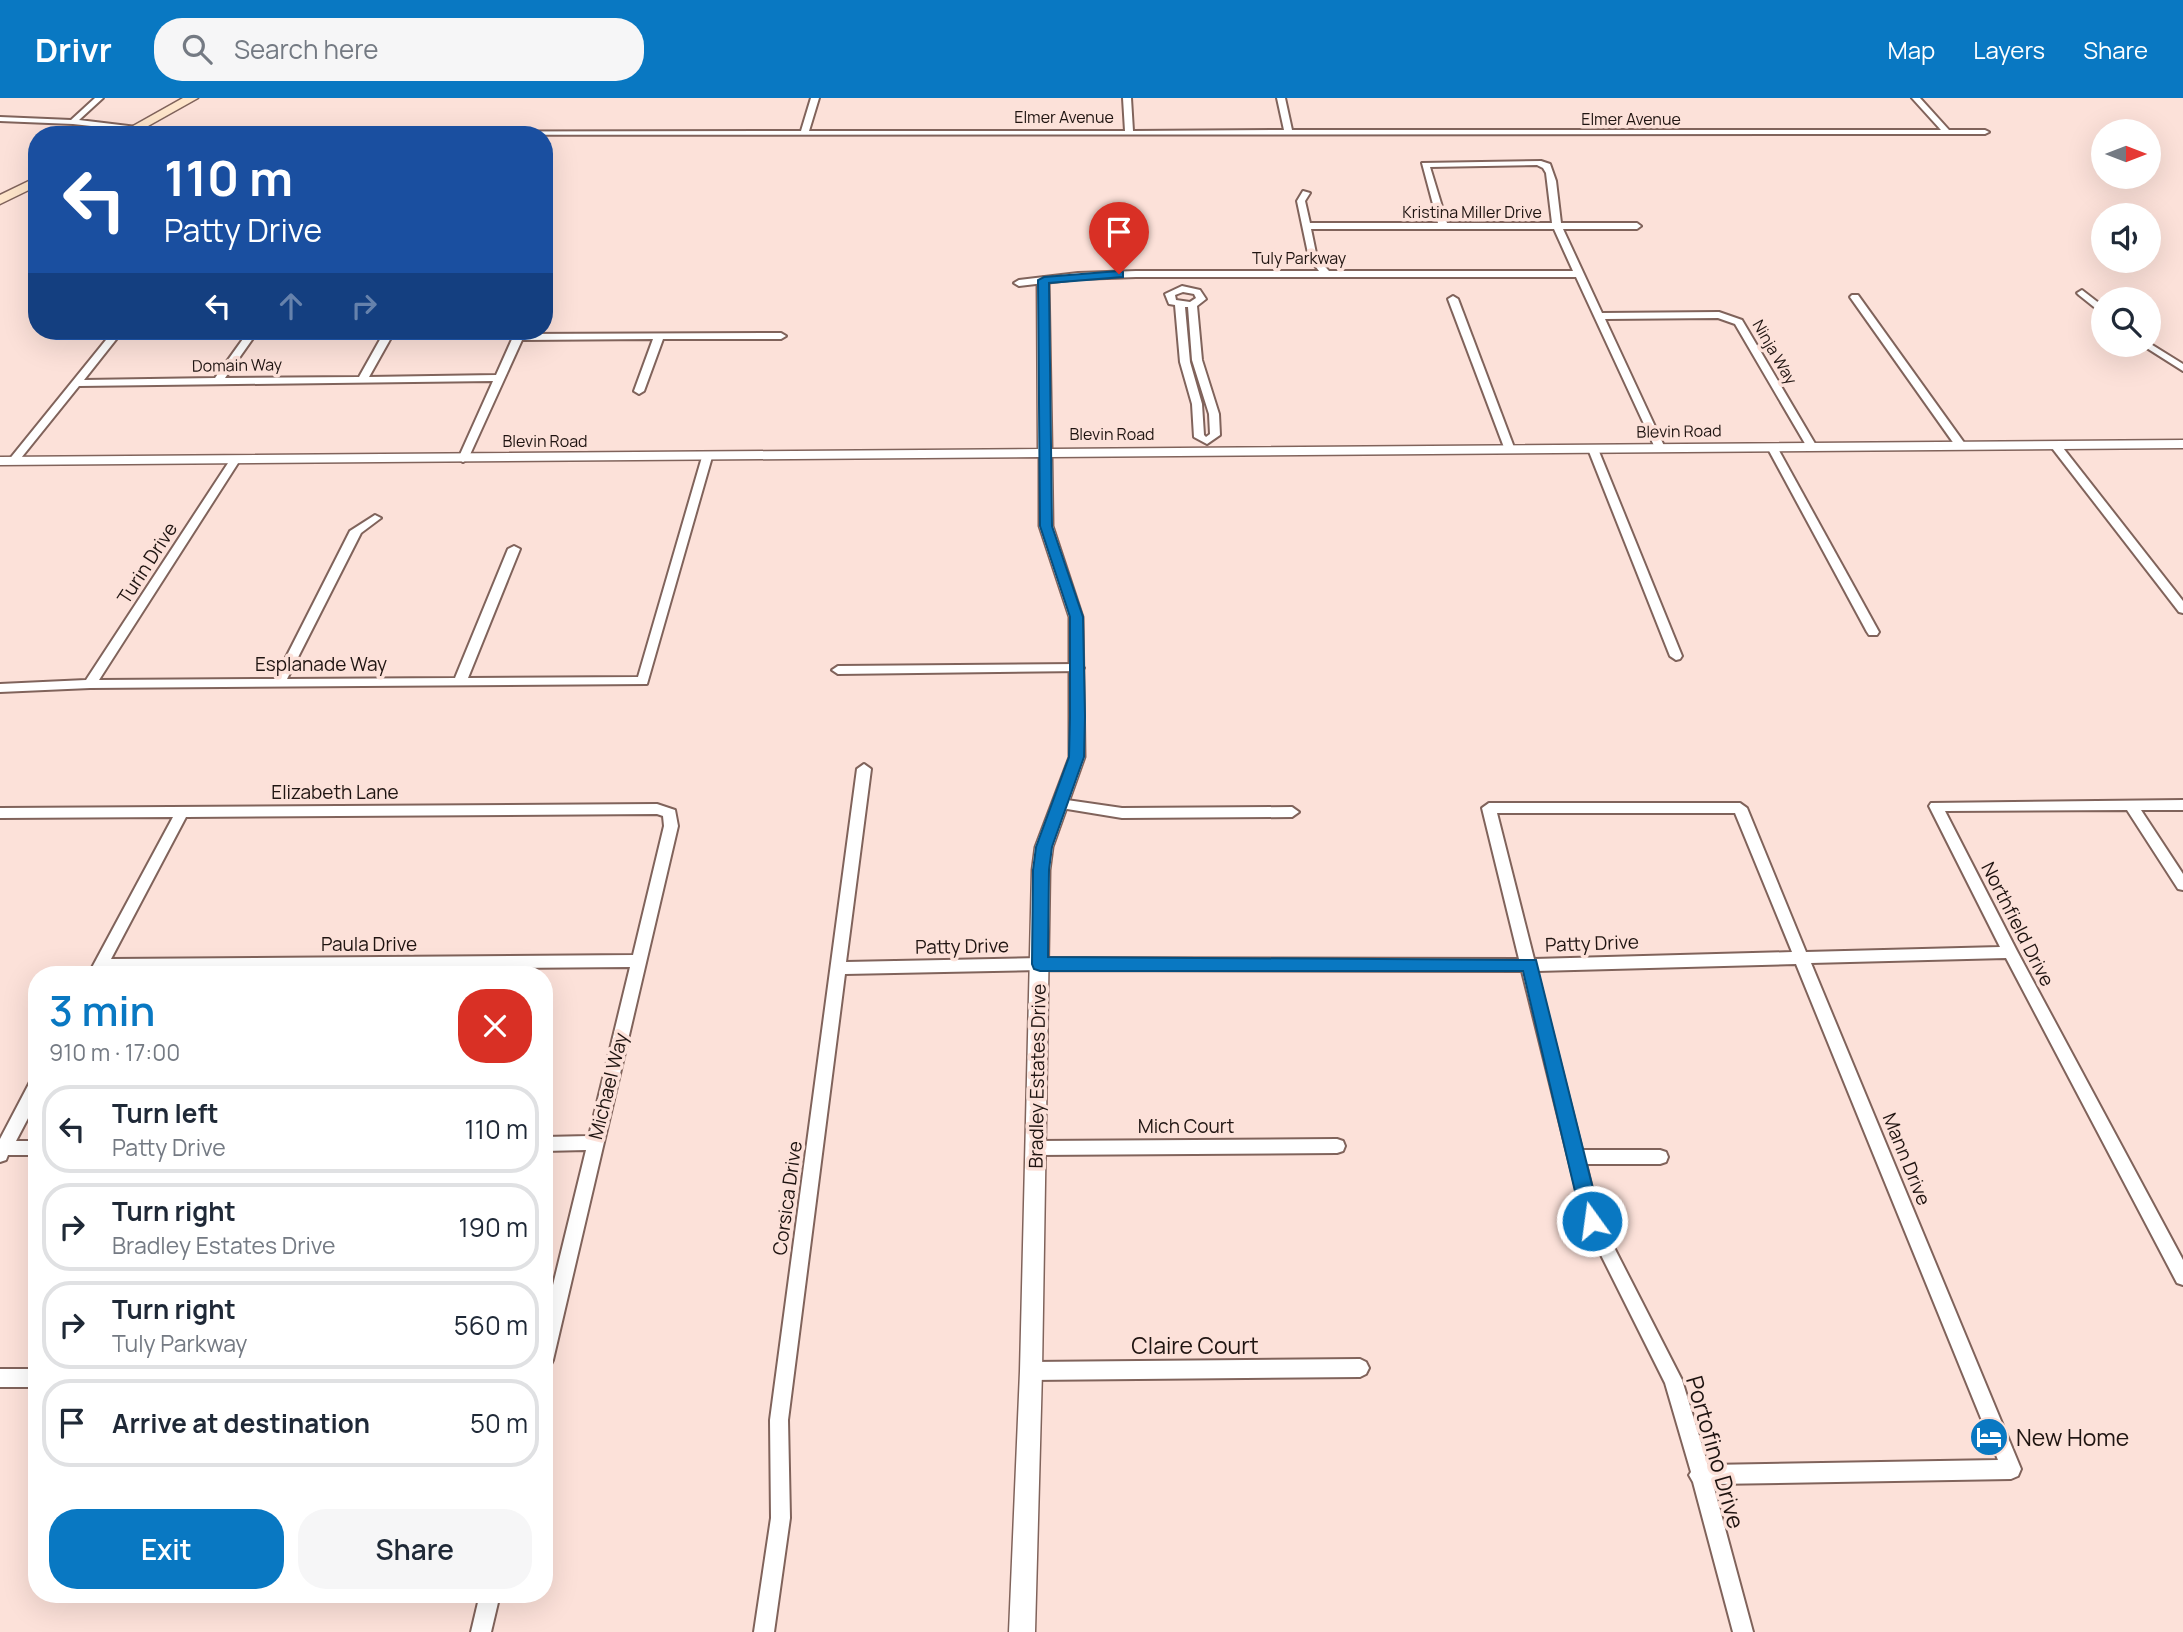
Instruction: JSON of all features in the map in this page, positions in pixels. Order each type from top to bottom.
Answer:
[{"type":"main road","points":[[140,126],[192,98]]},
{"type":"main road","points":[[0,201],[28,186]]},
{"type":"street","points":[[73,122],[99,98]]},
{"type":"street","points":[[804,133],[814,98]]},
{"type":"street","points":[[1127,98],[1129,131]]},
{"type":"street","points":[[1281,98],[1289,131]]},
{"type":"street","points":[[1916,98],[1947,132]]},
{"type":"street","name":"Elmer Avenue","points":[[0,119],[73,122],[95,126]]},
{"type":"street","name":"Elmer Avenue","points":[[553,134],[1986,132]]},
{"type":"street","points":[[1444,226],[1425,165],[1547,166],[1554,189],[1553,209],[1558,226],[1660,448]]},
{"type":"street","points":[[1306,193],[1301,201],[1313,258],[1326,274]]},
{"type":"street","name":"Kristina Miller Drive","points":[[1306,226],[1637,226]]},
{"type":"street","points":[[1303,274],[1303,270],[1313,258]]},
{"type":"street","name":"Tuly Parkway","points":[[1019,283],[1102,275],[1580,274]]},
{"type":"street","name":"Bradley Estates Drive","points":[[1022,1632],[1031,1371],[1041,870],[1044,847],[1077,757],[1076,617],[1046,526],[1044,280]]},
{"type":"street","points":[[2082,292],[2091,300]]},
{"type":"street","points":[[1856,297],[1961,446]]},
{"type":"street","points":[[1453,299],[1510,450]]},
{"type":"street","points":[[1186,305],[1211,404],[1215,435],[1208,446],[1199,437],[1198,404],[1183,352],[1186,305]]},
{"type":"street","name":"Ninja Way","points":[[1599,316],[1719,316],[1739,322],[1812,447]]},
{"type":"street","points":[[553,338],[781,336]]},
{"type":"street","points":[[639,391],[659,337]]},
{"type":"street","points":[[6,461],[111,340]]},
{"type":"street","points":[[218,381],[247,340]]},
{"type":"street","points":[[362,380],[385,340]]},
{"type":"street","points":[[463,459],[517,340]]},
{"type":"street","points":[[1183,352],[1196,352]]},
{"type":"street","points":[[2161,354],[2183,368]]},
{"type":"street","name":"Domain Way","points":[[76,383],[499,378]]},
{"type":"street","points":[[1198,404],[1211,404]]},
{"type":"street","name":"Blevin Road","points":[[6,461],[707,457],[1208,446],[1510,450],[2183,443]]},
{"type":"street","points":[[2056,446],[2183,609]]},
{"type":"street","points":[[1772,447],[1872,632]]},
{"type":"street","points":[[1593,449],[1676,656]]},
{"type":"street","name":"Esplanade Way","points":[[0,688],[90,684],[643,681],[707,457]]},
{"type":"street","name":"Turin Drive","points":[[90,684],[235,460]]},
{"type":"street","points":[[279,683],[356,531],[375,518]]},
{"type":"street","points":[[460,682],[513,549]]},
{"type":"street","points":[[838,670],[1077,668]]},
{"type":"street","name":"Corsica Drive","points":[[764,1632],[781,1504],[782,1472],[777,1444],[779,1420],[864,769]]},
{"type":"street","points":[[1060,804],[1122,813],[1292,812]]},
{"type":"street","points":[[2131,805],[2183,885]]},
{"type":"street","name":"Northfield Drive","points":[[2183,805],[1936,806],[2010,952],[2183,1277]]},
{"type":"street","name":"Mann Drive","points":[[1489,808],[1740,808],[2011,1469],[1699,1475]]},
{"type":"street","name":"Portofino Drive","points":[[1489,808],[1592,1221],[1673,1380],[1685,1415],[1743,1632]]},
{"type":"street","name":"Elizabeth Lane","points":[[0,813],[657,809],[670,813]]},
{"type":"street","points":[[99,966],[182,812]]},
{"type":"street","name":"Michael Way","points":[[553,1321],[671,826],[670,813]]},
{"type":"street","name":"Patty Drive","points":[[839,968],[1040,964],[1530,965],[2010,952]]},
{"type":"street","name":"Paula Drive","points":[[338,966],[639,961]]},
{"type":"street","points":[[2,1152],[28,1102]]},
{"type":"street","points":[[553,1144],[594,1143]]},
{"type":"street","name":"Mich Court","points":[[1036,1148],[1337,1146]]},
{"type":"street","points":[[2,1152],[28,1149]]},
{"type":"street","points":[[1576,1157],[1660,1157]]},
{"type":"street","name":"Claire Court","points":[[1031,1371],[1360,1368]]},
{"type":"street","points":[[0,1378],[28,1378]]},
{"type":"street","points":[[481,1632],[488,1603]]},
{"type":"place","name":"New Home","points":[[1989,1437]]},
{"type":"route","points":[[1119,274],[1044,280],[1046,526],[1055,558],[1072,598],[1076,617],[1077,757],[1044,847],[1041,870],[1040,964],[1530,965],[1592,1221]]}]
